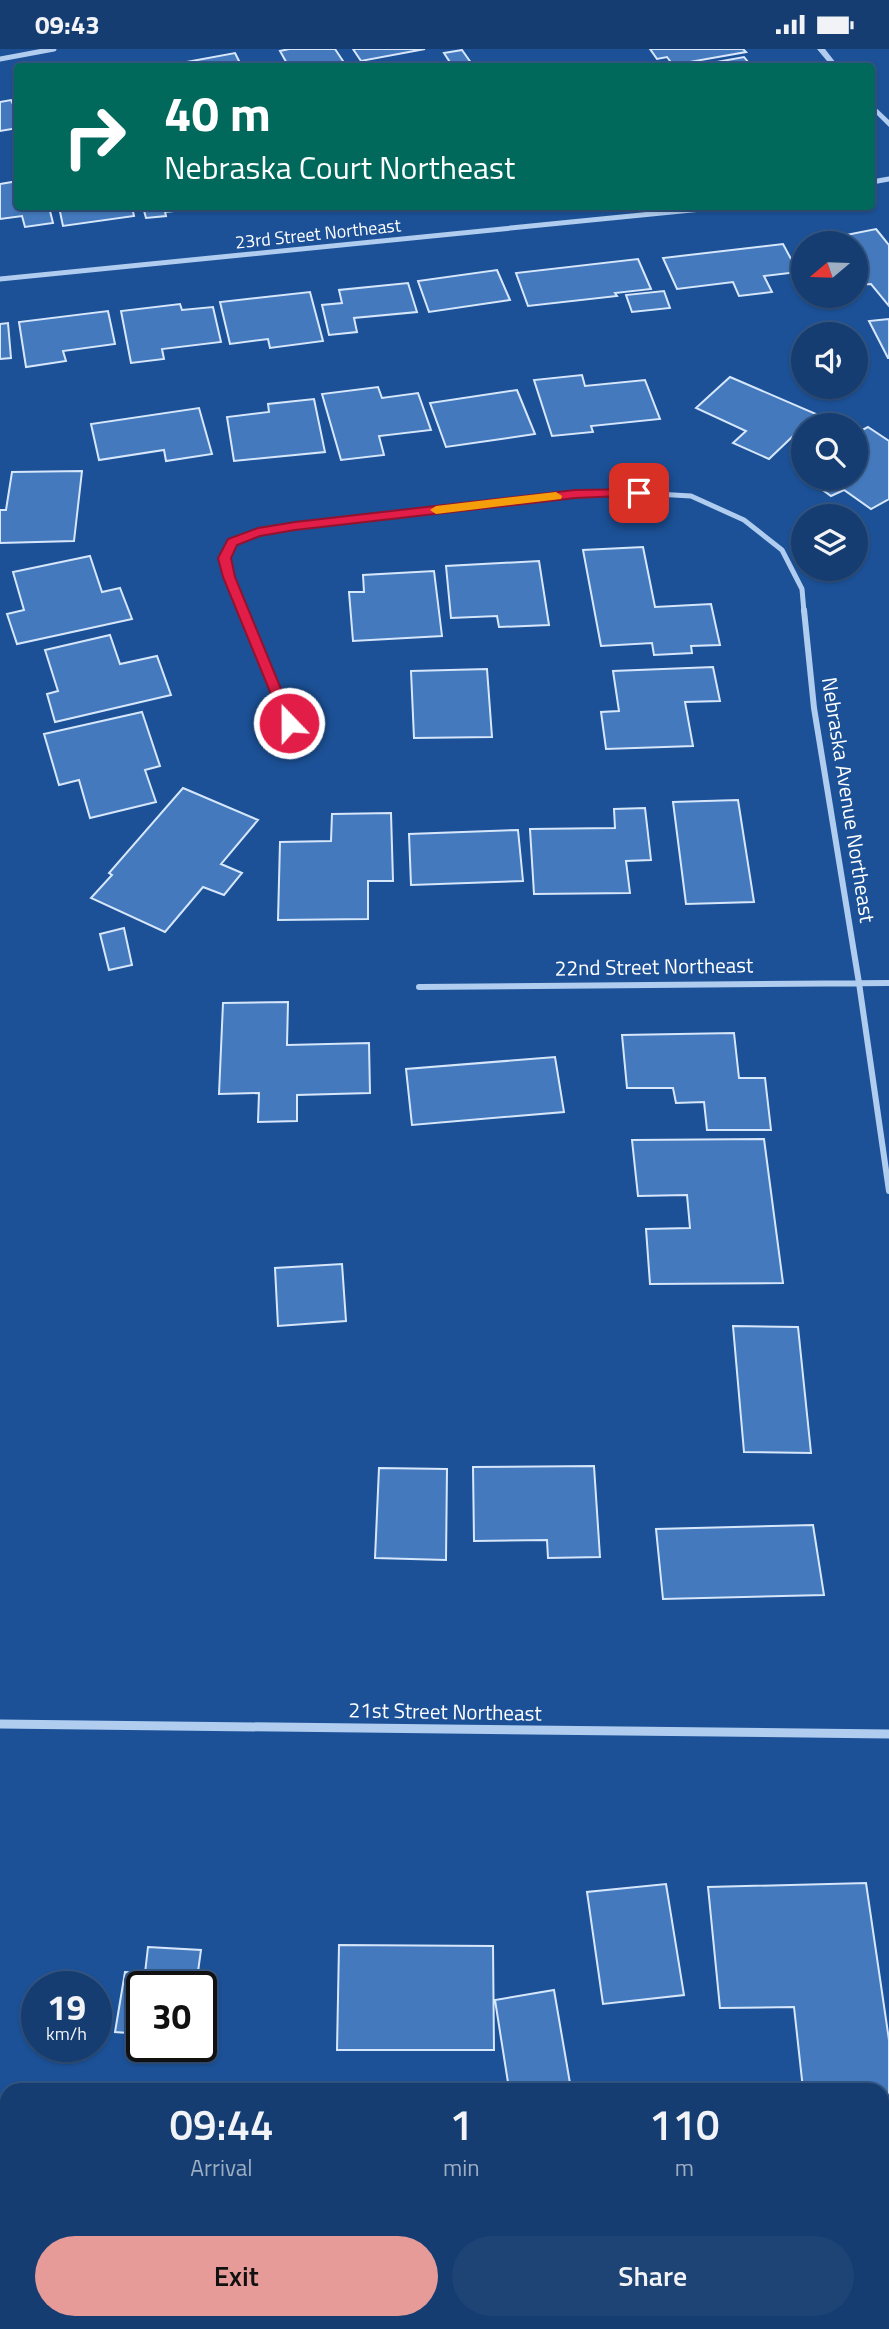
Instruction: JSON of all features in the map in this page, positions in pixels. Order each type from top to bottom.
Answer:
[{"type":"street","points":[[0,59],[54,49]]},
{"type":"street","points":[[821,49],[833,63]]},
{"type":"street","points":[[875,109],[889,125]]},
{"type":"street","name":"23rd Street Northeast","points":[[0,279],[692,210]]},
{"type":"street","name":"Nebraska Avenue Northeast","points":[[289,723],[229,577],[224,558],[233,542],[258,532],[575,494],[639,493],[691,496],[744,520],[782,549],[802,589],[814,708],[859,983],[889,1191]]},
{"type":"street","name":"22nd Street Northeast","points":[[419,987],[889,983]]},
{"type":"street","name":"21st Street Northeast","points":[[0,1724],[889,1734]]},
{"type":"building","points":[[335,49],[344,63],[287,63],[280,51]]},
{"type":"building","points":[[353,49],[425,49],[361,61]]},
{"type":"building","points":[[650,49],[743,49],[746,52],[684,63],[672,63],[667,57],[657,59]]},
{"type":"building","points":[[462,50],[471,63],[450,63],[444,53]]},
{"type":"building","points":[[235,53],[240,63],[181,63]]},
{"type":"building","points":[[744,57],[749,63],[711,63]]},
{"type":"building","points":[[11,100],[14,106],[14,129],[0,131],[0,102]]},
{"type":"building","points":[[14,182],[14,210],[50,210],[53,223],[25,227],[22,216],[0,219],[0,184]]},
{"type":"building","points":[[60,210],[133,210],[134,216],[63,226]]},
{"type":"building","points":[[144,210],[183,210],[165,212],[166,216],[146,218]]},
{"type":"building","points":[[876,229],[889,245],[889,306],[871,284],[868,284],[866,231]]},
{"type":"building","points":[[783,244],[791,259],[791,273],[764,276],[772,292],[739,296],[733,282],[677,289],[663,258]]},
{"type":"building","points":[[638,259],[651,289],[615,293],[617,296],[528,306],[516,273]]},
{"type":"building","points":[[497,270],[510,300],[429,312],[418,281]]},
{"type":"building","points":[[408,283],[417,312],[354,318],[357,332],[329,335],[322,305],[342,303],[339,290]]},
{"type":"building","points":[[664,291],[670,308],[632,312],[626,295]]},
{"type":"building","points":[[310,292],[323,341],[270,348],[268,339],[230,344],[220,302]]},
{"type":"building","points":[[180,304],[182,310],[213,307],[221,342],[162,349],[164,359],[131,363],[121,311]]},
{"type":"building","points":[[108,311],[115,344],[63,351],[66,361],[26,367],[19,322]]},
{"type":"building","points":[[889,319],[889,358],[888,358],[869,321]]},
{"type":"building","points":[[8,323],[11,358],[0,359],[0,324]]},
{"type":"building","points":[[582,375],[585,386],[645,380],[660,419],[591,426],[593,432],[552,436],[534,380]]},
{"type":"building","points":[[730,377],[814,413],[791,413],[791,438],[769,459],[733,443],[746,431],[696,408]]},
{"type":"building","points":[[378,387],[382,398],[418,393],[431,430],[379,436],[384,455],[341,460],[322,394]]},
{"type":"building","points":[[517,390],[535,434],[446,447],[430,403]]},
{"type":"building","points":[[314,399],[325,452],[234,461],[227,417],[269,412],[268,404]]},
{"type":"building","points":[[199,408],[212,454],[166,461],[164,450],[99,460],[91,424]]},
{"type":"building","points":[[868,427],[889,441],[889,499],[871,509],[868,504],[844,490],[868,490]]},
{"type":"building","points":[[82,471],[74,541],[0,543],[0,510],[6,510],[12,472]]},
{"type":"building","points":[[823,490],[844,490],[831,496]]},
{"type":"building","points":[[643,547],[655,607],[711,604],[720,645],[691,646],[692,653],[654,655],[652,643],[601,646],[583,550]]},
{"type":"building","points":[[90,556],[102,592],[120,588],[132,619],[17,644],[7,614],[24,610],[13,572]]},
{"type":"building","points":[[539,561],[549,625],[499,627],[497,616],[451,618],[446,566]]},
{"type":"building","points":[[434,571],[442,636],[353,641],[349,592],[364,592],[363,575]]},
{"type":"building","points":[[110,635],[120,664],[157,656],[171,695],[55,722],[47,694],[58,691],[45,650]]},
{"type":"building","points":[[713,667],[720,701],[685,702],[693,746],[606,749],[601,712],[619,711],[613,671]]},
{"type":"building","points":[[487,669],[492,737],[414,738],[411,671]]},
{"type":"building","points":[[142,712],[160,766],[145,770],[156,802],[90,818],[79,780],[59,785],[44,734]]},
{"type":"building","points":[[183,788],[258,820],[221,864],[242,873],[224,895],[203,887],[165,932],[91,898],[112,875],[109,873]]},
{"type":"building","points":[[738,800],[754,902],[686,904],[673,802]]},
{"type":"building","points":[[645,808],[651,860],[626,861],[630,893],[534,894],[530,829],[615,828],[614,809]]},
{"type":"building","points":[[391,813],[393,881],[368,881],[368,919],[278,920],[280,842],[331,841],[332,814]]},
{"type":"building","points":[[518,830],[523,881],[411,885],[409,834]]},
{"type":"building","points":[[124,928],[132,965],[109,970],[100,934]]},
{"type":"building","points":[[288,1002],[287,1045],[369,1043],[370,1093],[297,1095],[297,1121],[258,1122],[259,1093],[219,1094],[223,1003]]},
{"type":"building","points":[[734,1033],[739,1078],[765,1078],[771,1130],[707,1130],[704,1102],[676,1103],[673,1088],[627,1088],[622,1035]]},
{"type":"building","points":[[555,1057],[564,1112],[412,1125],[406,1069]]},
{"type":"building","points":[[764,1139],[783,1283],[650,1284],[646,1229],[690,1228],[687,1195],[638,1196],[632,1140]]},
{"type":"building","points":[[342,1264],[346,1321],[278,1326],[275,1268]]},
{"type":"building","points":[[733,1326],[798,1327],[811,1453],[744,1452]]},
{"type":"building","points":[[594,1466],[600,1557],[548,1558],[547,1540],[474,1541],[473,1467]]},
{"type":"building","points":[[379,1468],[447,1469],[446,1560],[375,1558]]},
{"type":"building","points":[[813,1525],[824,1595],[663,1599],[656,1529]]},
{"type":"building","points":[[866,1883],[889,2040],[889,2083],[802,2083],[794,2007],[720,2008],[708,1887]]},
{"type":"building","points":[[666,1884],[684,1995],[603,2004],[587,1892]]},
{"type":"building","points":[[339,1945],[493,1946],[494,2050],[337,2050]]},
{"type":"building","points":[[148,1947],[201,1950],[198,1971],[145,1971]]},
{"type":"building","points":[[125,1972],[126,2033],[115,2032]]},
{"type":"building","points":[[554,1990],[570,2083],[508,2083],[495,2000]]},
{"type":"slow traffic","points":[[436,510],[556,496]]},
{"type":"route","points":[[289,723],[229,577],[224,558],[233,542],[258,532],[295,526],[575,494],[639,493]]}]
